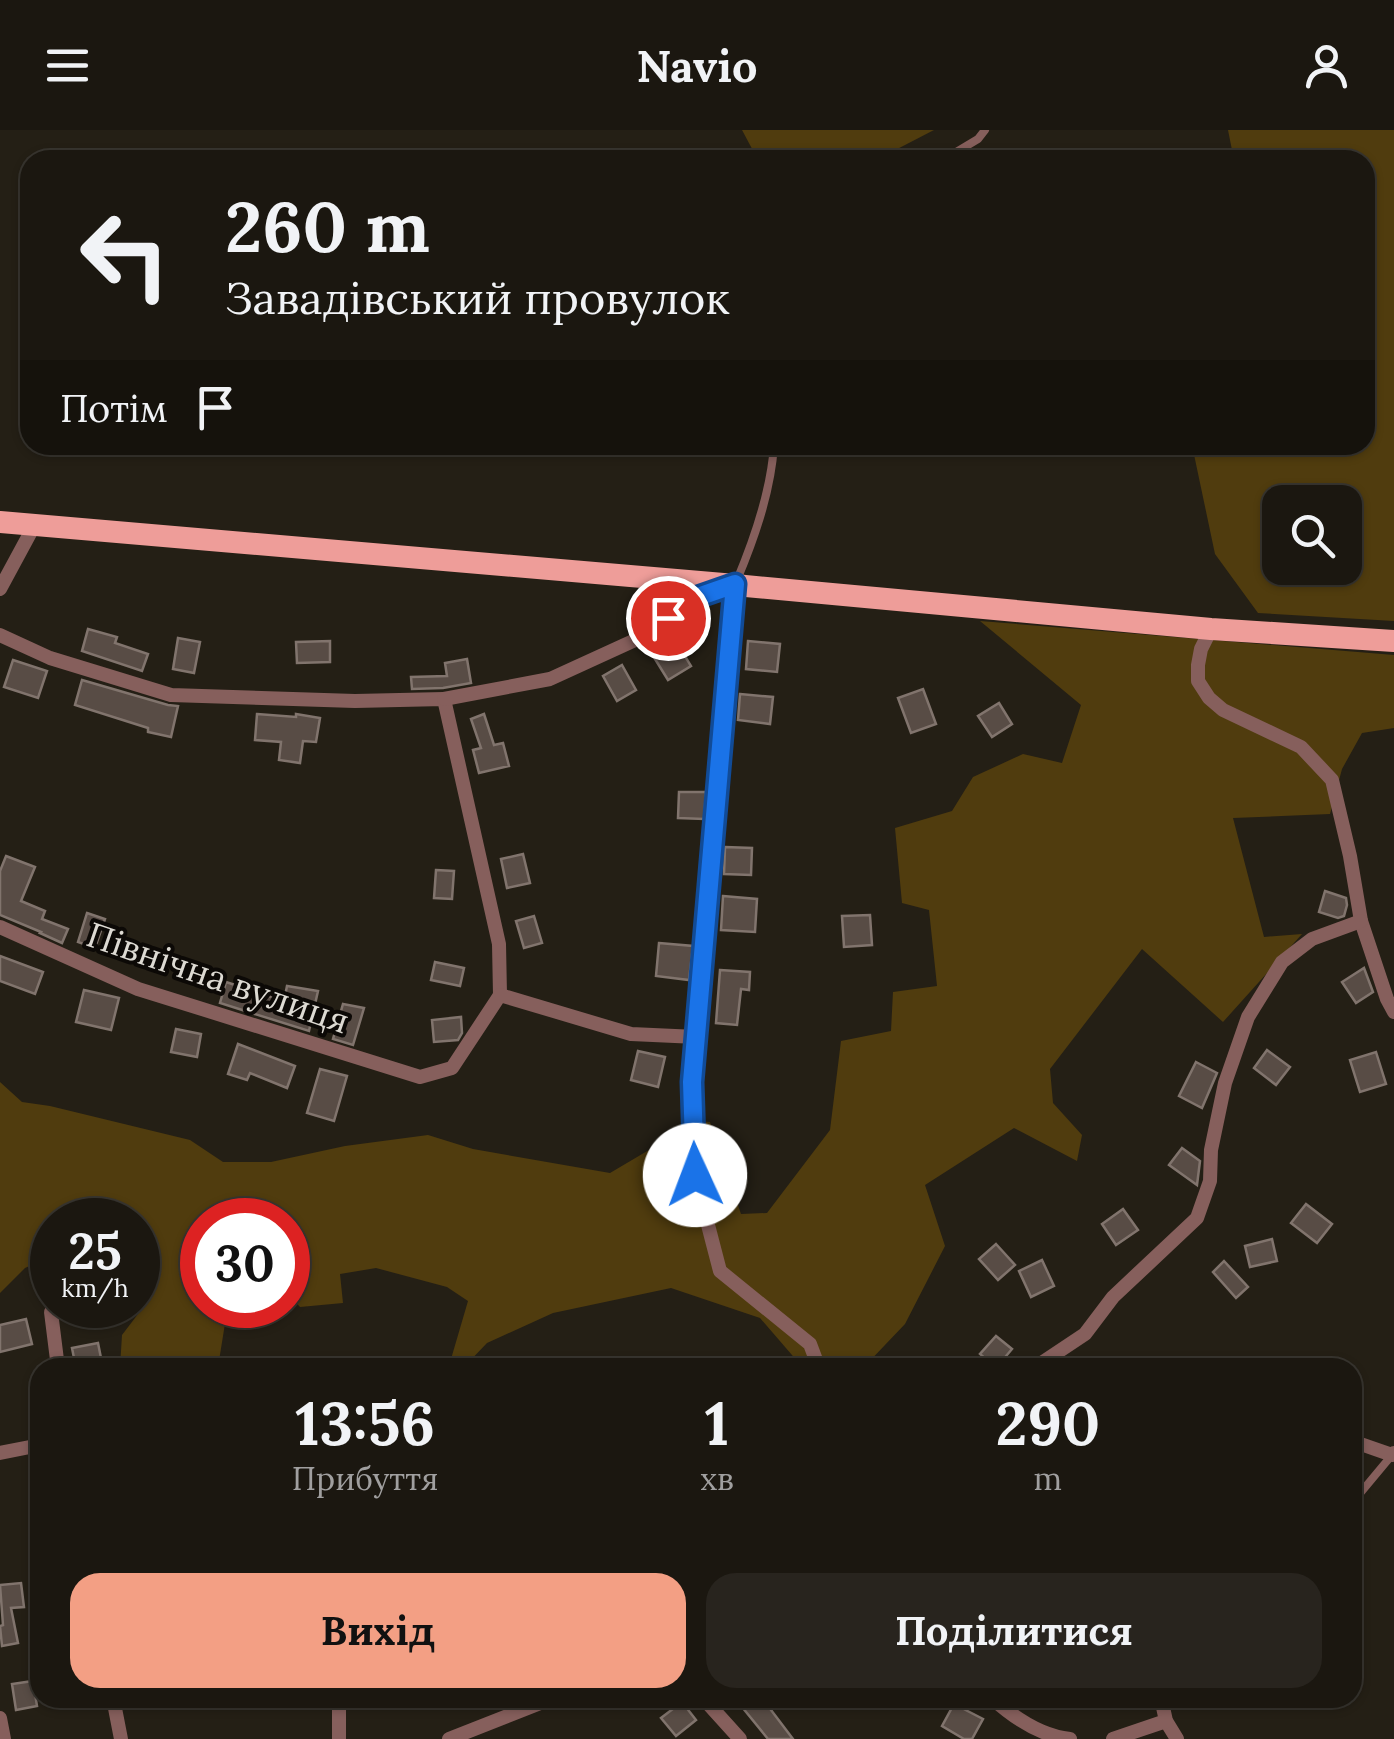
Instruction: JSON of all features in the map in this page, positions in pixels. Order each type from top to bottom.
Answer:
[{"type":"main road","points":[[0,522],[1210,629],[1394,641]]},
{"type":"street","points":[[0,589],[34,526]]},
{"type":"street","points":[[0,636],[50,658],[171,695],[355,702],[444,700],[550,679],[644,636],[692,599],[735,584],[692,1082],[695,1175],[720,1271],[810,1344],[815,1358]]},
{"type":"street","points":[[1210,629],[1198,664],[1198,682],[1209,698],[1223,710],[1301,747],[1332,780],[1362,922],[1394,1012]]},
{"type":"street","points":[[444,700],[499,944],[500,996],[630,1034],[697,1037]]},
{"type":"street","points":[[1049,1358],[1084,1334],[1113,1297],[1197,1218],[1210,1181],[1225,1083],[1248,1017],[1282,962],[1312,938],[1362,922]]},
{"type":"street","name":"Північна вулиця","points":[[0,928],[138,989],[420,1077],[452,1068],[500,996]]},
{"type":"street","points":[[53,1328],[57,1358]]},
{"type":"street","points":[[1362,1444],[1393,1454]]},
{"type":"street","points":[[0,1453],[30,1448]]},
{"type":"street","points":[[115,1708],[121,1739]]},
{"type":"street","points":[[340,1708],[340,1739]]},
{"type":"street","points":[[448,1739],[527,1708]]},
{"type":"street","points":[[712,1708],[740,1739]]},
{"type":"street","points":[[1003,1708],[1054,1737],[1070,1739]]},
{"type":"street","points":[[1163,1708],[1177,1739]]},
{"type":"street","points":[[0,1718],[4,1739]]},
{"type":"street","points":[[1114,1739],[1166,1720]]},
{"type":"lane","points":[[960,150],[985,130]]},
{"type":"lane","points":[[735,584],[751,547],[773,455]]},
{"type":"lane","points":[[1362,1491],[1393,1454]]},
{"type":"shaded area","points":[[742,130],[934,130],[895,150],[753,150]]},
{"type":"shaded area","points":[[1228,130],[1394,130],[1394,621],[1258,613],[1215,554],[1194,455],[1375,455],[1375,150],[1232,150]]},
{"type":"shaded area","points":[[980,621],[1394,655],[1394,728],[1362,733],[1342,769],[1330,814],[1233,818],[1264,937],[1302,934],[1223,1022],[1142,949],[1050,1069],[1053,1103],[1082,1135],[1077,1161],[1014,1128],[925,1185],[945,1246],[905,1324],[873,1358],[795,1358],[760,1318],[671,1288],[553,1313],[487,1343],[473,1358],[451,1358],[468,1301],[447,1287],[376,1268],[340,1274],[343,1303],[310,1306],[310,1198],[180,1198],[180,1328],[224,1328],[219,1358],[121,1358],[122,1335],[127,1328],[160,1328],[160,1198],[30,1198],[30,1266],[0,1293],[0,1082],[22,1102],[190,1140],[223,1162],[271,1162],[345,1146],[428,1135],[473,1149],[610,1173],[698,1121],[710,1122],[741,1214],[767,1213],[830,1130],[841,1041],[891,1031],[893,992],[937,986],[929,910],[902,903],[895,828],[952,811],[973,777],[1023,754],[1062,763],[1081,705]]},
{"type":"building","points":[[88,629],[117,637],[115,643],[148,654],[142,671],[82,651]]},
{"type":"building","points":[[669,630],[691,666],[668,680],[647,646]]},
{"type":"building","points":[[178,638],[200,642],[194,673],[173,669]]},
{"type":"building","points":[[330,641],[330,662],[297,663],[296,642]]},
{"type":"building","points":[[748,641],[780,644],[777,672],[746,669]]},
{"type":"building","points":[[467,659],[471,683],[412,689],[411,677],[447,676],[445,663]]},
{"type":"building","points":[[13,660],[47,671],[38,698],[4,687]]},
{"type":"building","points":[[622,665],[636,690],[617,701],[603,676]]},
{"type":"building","points":[[82,680],[178,706],[171,737],[75,705]]},
{"type":"building","points":[[923,689],[936,724],[911,733],[898,698]]},
{"type":"building","points":[[740,694],[773,697],[770,724],[738,720]]},
{"type":"building","points":[[999,703],[1012,724],[992,737],[978,716]]},
{"type":"building","points":[[257,714],[320,718],[316,742],[303,741],[300,763],[279,760],[281,742],[255,740]]},
{"type":"building","points":[[484,714],[494,745],[503,743],[509,766],[479,773],[473,750],[481,748],[471,719]]},
{"type":"building","points":[[679,792],[706,792],[704,819],[678,818]]},
{"type":"building","points":[[725,847],[752,848],[751,875],[724,874]]},
{"type":"building","points":[[523,854],[530,883],[507,888],[501,859]]},
{"type":"building","points":[[6,856],[35,867],[21,901],[45,911],[42,919],[68,929],[62,943],[0,915],[0,871]]},
{"type":"building","points":[[436,870],[454,871],[452,899],[434,898]]},
{"type":"building","points":[[1325,891],[1346,898],[1344,916],[1319,912]]},
{"type":"building","points":[[723,896],[757,899],[755,932],[721,930]]},
{"type":"building","points":[[87,913],[105,919],[95,948],[78,942]]},
{"type":"building","points":[[870,915],[872,945],[844,947],[842,916]]},
{"type":"building","points":[[534,916],[542,943],[524,948],[516,921]]},
{"type":"building","points":[[659,943],[693,946],[689,980],[656,976]]},
{"type":"building","points":[[0,956],[43,972],[35,994],[0,981]]},
{"type":"building","points":[[435,962],[464,968],[460,986],[431,980]]},
{"type":"building","points":[[1364,968],[1373,992],[1356,1003],[1342,982]]},
{"type":"building","points":[[720,970],[750,972],[749,990],[741,989],[737,1025],[716,1023]]},
{"type":"building","points":[[226,982],[284,1001],[287,986],[318,991],[309,1031],[220,1003]]},
{"type":"building","points":[[84,990],[119,998],[111,1030],[76,1022]]},
{"type":"building","points":[[343,1004],[364,1008],[353,1045],[333,1039]]},
{"type":"building","points":[[461,1017],[462,1033],[458,1040],[434,1042],[432,1020]]},
{"type":"building","points":[[176,1029],[201,1034],[197,1057],[171,1052]]},
{"type":"building","points":[[238,1044],[295,1066],[287,1088],[250,1073],[247,1080],[228,1074]]},
{"type":"building","points":[[1267,1050],[1290,1067],[1276,1085],[1254,1068]]},
{"type":"building","points":[[638,1051],[665,1057],[658,1087],[631,1080]]},
{"type":"building","points":[[1376,1052],[1386,1084],[1360,1092],[1350,1060]]},
{"type":"building","points":[[1196,1062],[1217,1073],[1202,1108],[1179,1096]]},
{"type":"building","points":[[320,1069],[347,1076],[334,1121],[307,1113]]},
{"type":"building","points":[[1182,1148],[1200,1161],[1197,1185],[1169,1165]]},
{"type":"building","points":[[1306,1204],[1332,1224],[1317,1243],[1291,1223]]},
{"type":"building","points":[[1123,1209],[1138,1230],[1116,1245],[1102,1224]]},
{"type":"building","points":[[1272,1239],[1277,1261],[1250,1267],[1245,1246]]},
{"type":"building","points":[[996,1244],[1015,1265],[998,1280],[979,1259]]},
{"type":"building","points":[[1042,1260],[1054,1286],[1031,1297],[1019,1271]]},
{"type":"building","points":[[1224,1261],[1248,1287],[1236,1298],[1213,1272]]},
{"type":"building","points":[[26,1319],[32,1344],[0,1352],[0,1325]]},
{"type":"building","points":[[996,1336],[1012,1349],[1004,1358],[985,1358],[980,1354]]},
{"type":"building","points":[[98,1343],[101,1358],[74,1358],[72,1348]]},
{"type":"building","points":[[21,1583],[24,1607],[11,1608],[18,1643],[2,1646],[0,1585]]},
{"type":"building","points":[[30,1681],[30,1707],[16,1710],[12,1684]]},
{"type":"building","points":[[674,1708],[687,1708],[696,1720],[676,1736],[661,1718]]},
{"type":"building","points":[[743,1708],[774,1708],[771,1710],[793,1739],[768,1739]]},
{"type":"building","points":[[952,1708],[962,1708],[983,1719],[972,1739],[964,1739],[942,1726]]},
{"type":"route","points":[[668,618],[692,599],[735,584],[692,1082],[695,1175]]}]
